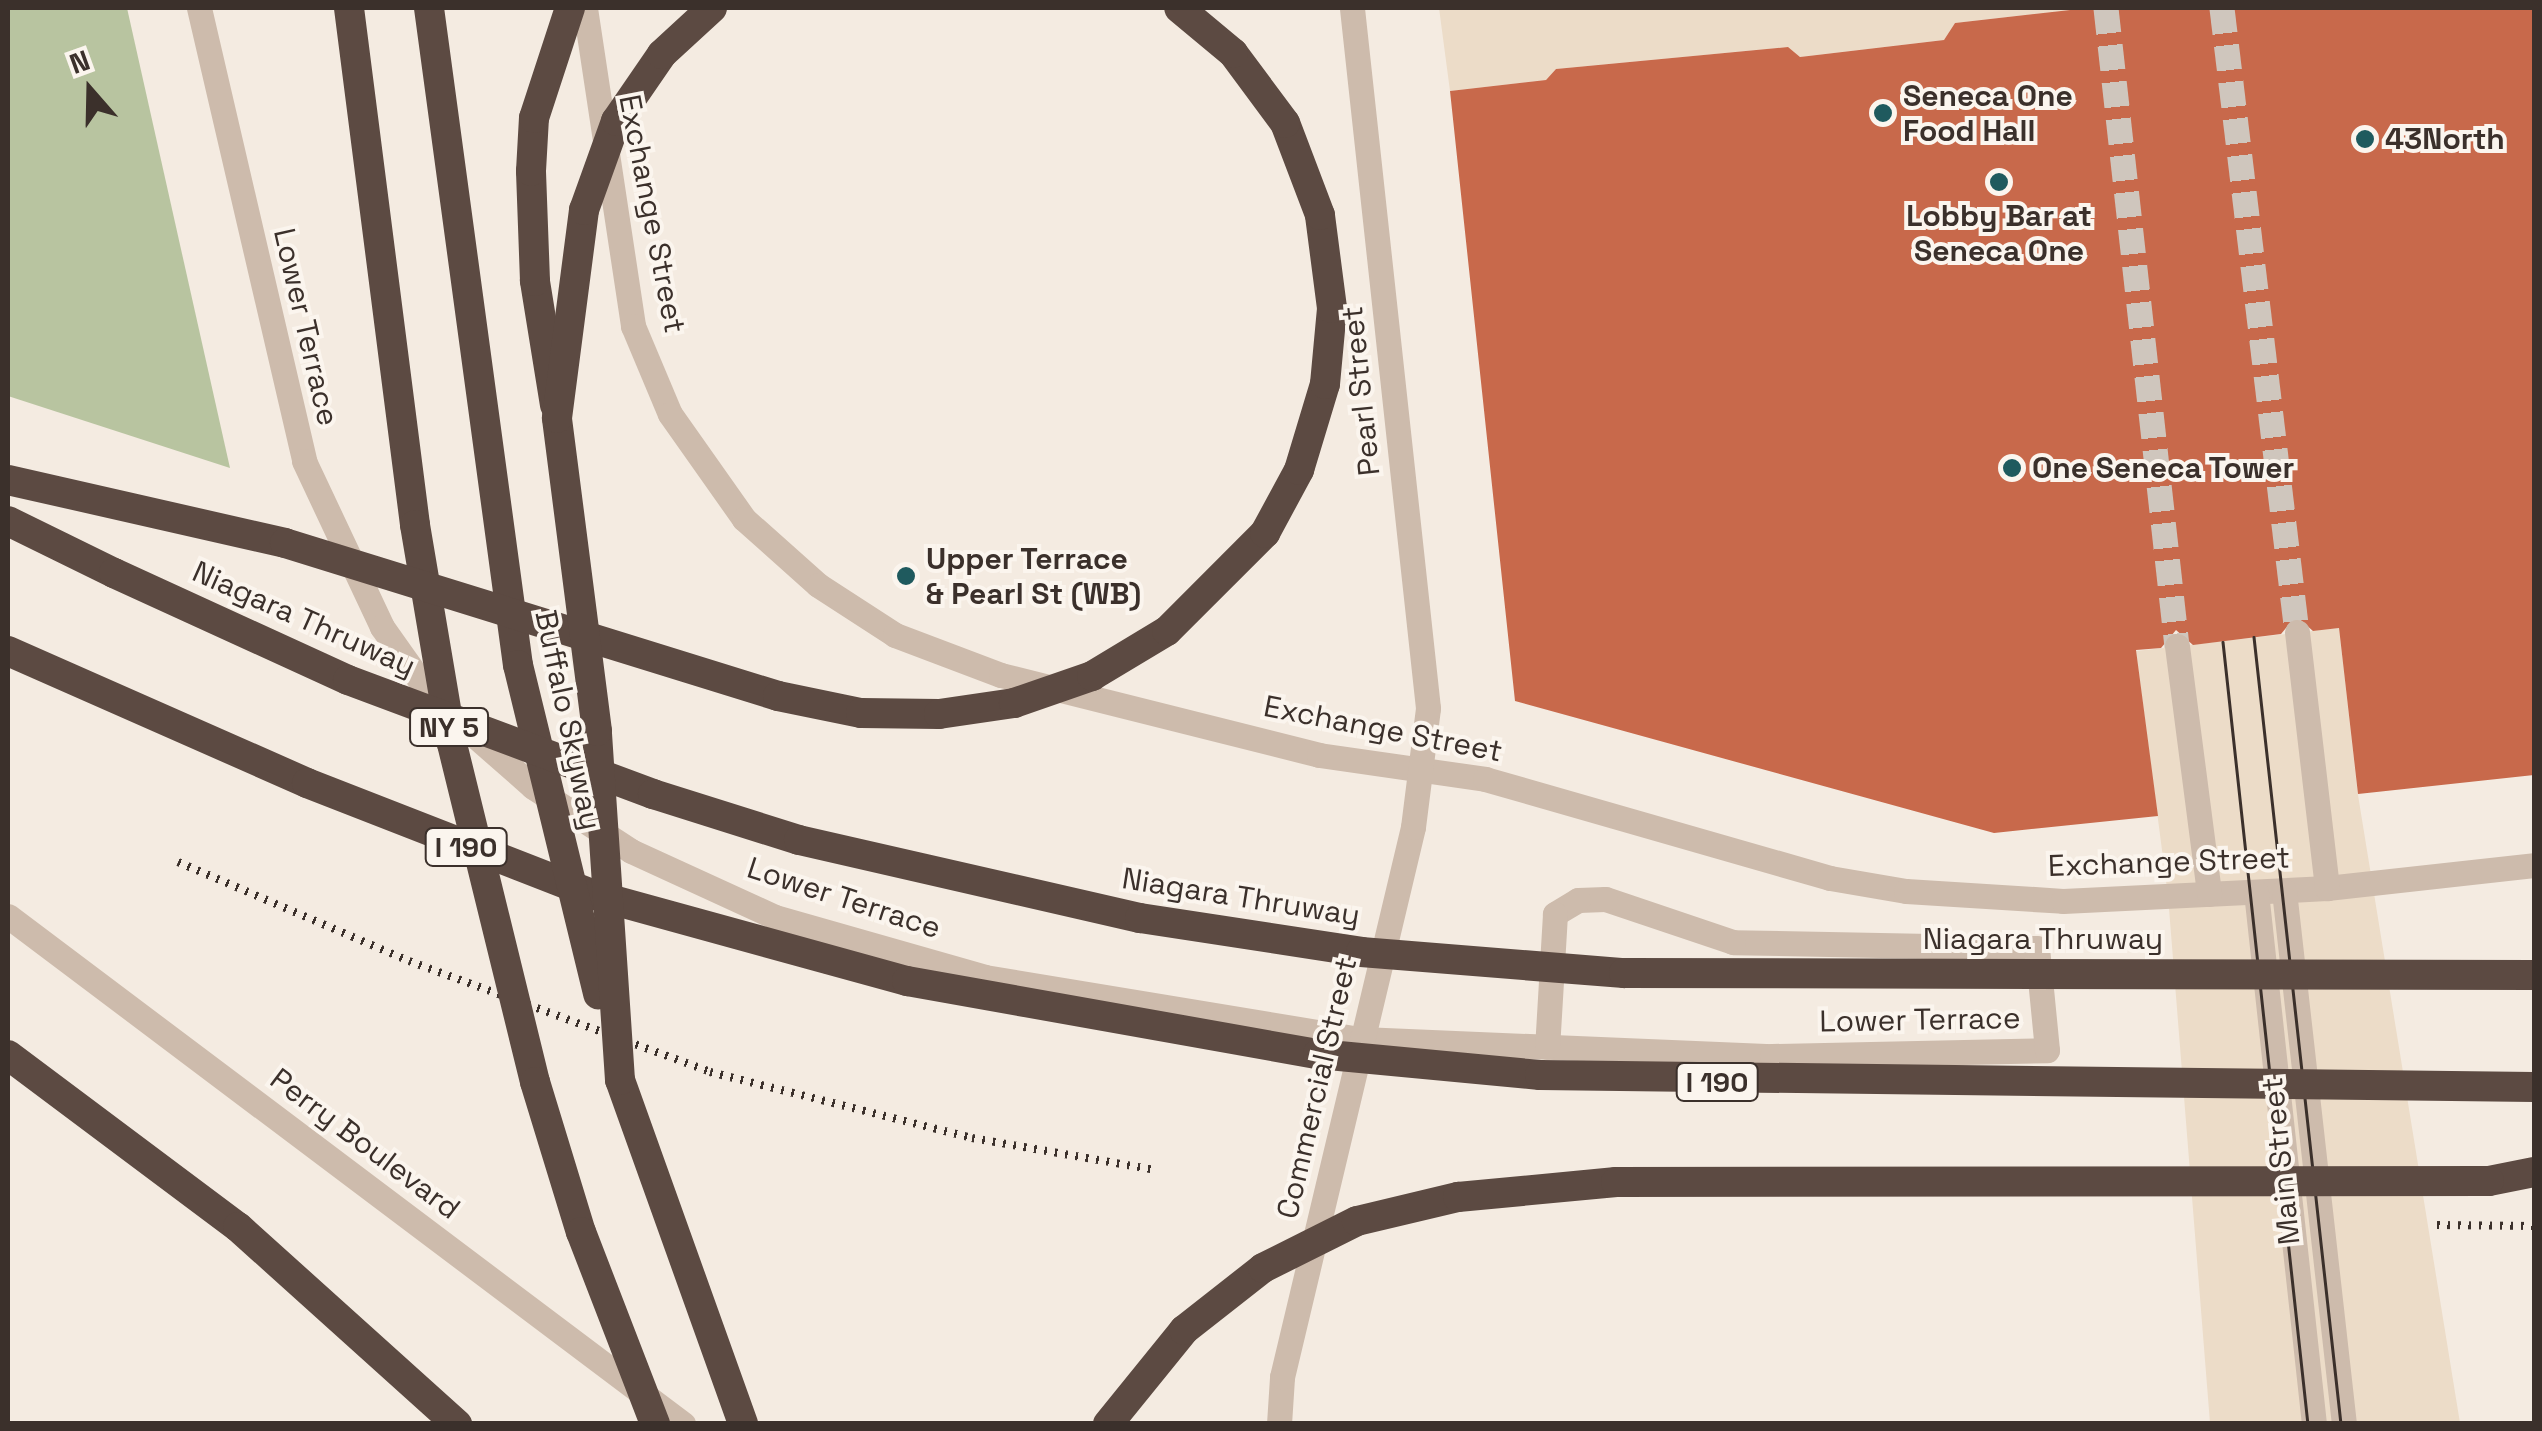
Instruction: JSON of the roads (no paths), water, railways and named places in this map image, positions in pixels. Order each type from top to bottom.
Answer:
[{"type":"highway","name":"NY 5","points":[[349,8],[415,526],[452,744],[535,1082],[581,1232],[655,1424]]},
{"type":"highway","name":"Buffalo Skyway","points":[[429,8],[518,665],[620,1080],[743,1424]]},
{"type":"highway","points":[[570,8],[534,118],[531,171],[535,281],[557,418],[597,731],[620,1080]]},
{"type":"highway","points":[[557,418],[584,210],[616,121],[662,54],[712,8]]},
{"type":"highway","points":[[8,480],[285,543],[778,696],[861,714],[939,714],[1014,702],[1092,676],[1168,631],[1265,532],[1299,470],[1325,384],[1332,308],[1320,215],[1285,123],[1233,53],[1178,8]]},
{"type":"highway","name":"Niagara Thruway","points":[[8,521],[348,680],[652,794],[817,844],[1140,918],[1361,952],[1624,973],[2534,975]]},
{"type":"highway","name":"I 190","points":[[8,652],[307,783],[591,894],[906,981],[1107,1023],[1540,1075],[2534,1087]]},
{"type":"highway","points":[[8,1055],[252,1238],[457,1424]]},
{"type":"highway","points":[[1108,1424],[1184,1330],[1264,1268],[1357,1222],[1458,1197],[1616,1182],[2489,1182],[2534,1172]]},
{"type":"street","name":"Lower Terrace","points":[[199,8],[304,460],[382,627],[434,699],[476,737],[533,787],[631,851],[776,917],[985,976],[1361,1039],[1547,1047],[1772,1056],[2047,1050],[2037,948],[1733,942],[1606,899],[1578,900],[1555,914],[1547,1047]]},
{"type":"street","name":"Exchange Street","points":[[584,8],[634,326],[670,414],[744,519],[818,585],[896,635],[1001,676],[1319,755],[1424,768],[1830,878],[1906,891],[2062,901],[2327,888],[2534,865]]},
{"type":"street","name":"Pearl Street","points":[[1352,8],[1428,708],[1424,768]]},
{"type":"street","points":[[2297,632],[2327,888]]},
{"type":"street","points":[[2177,646],[2209,894]]},
{"type":"street","name":"Commercial Street","points":[[1278,1424],[1424,768]]},
{"type":"street","name":"Main Street","points":[[2284,891],[2344,1424]]},
{"type":"street","name":"Main Street","points":[[2256,892],[2314,1424]]},
{"type":"street","name":"Perry Boulevard","points":[[8,916],[684,1424]]},
{"type":"tunnel","points":[[2106,8],[2177,646]]},
{"type":"tunnel","points":[[2222,8],[2297,632]]},
{"type":"tram line","points":[[2254,637],[2341,1424]]},
{"type":"tram line","points":[[2223,642],[2308,1424]]},
{"type":"railway","points":[[178,862],[409,961],[710,1072],[972,1138],[1156,1170]]},
{"type":"railway","points":[[2437,1225],[2534,1226]]},
{"type":"place","name":"Seneca One Food Hall","points":[[1883,113]]},
{"type":"place","name":"43North","points":[[2365,139]]},
{"type":"place","name":"Lobby Bar at Seneca One","points":[[1999,182]]},
{"type":"place","name":"One Seneca Tower","points":[[2012,468]]},
{"type":"place","name":"Upper Terrace & Pearl St (WB)","points":[[906,576]]}]
